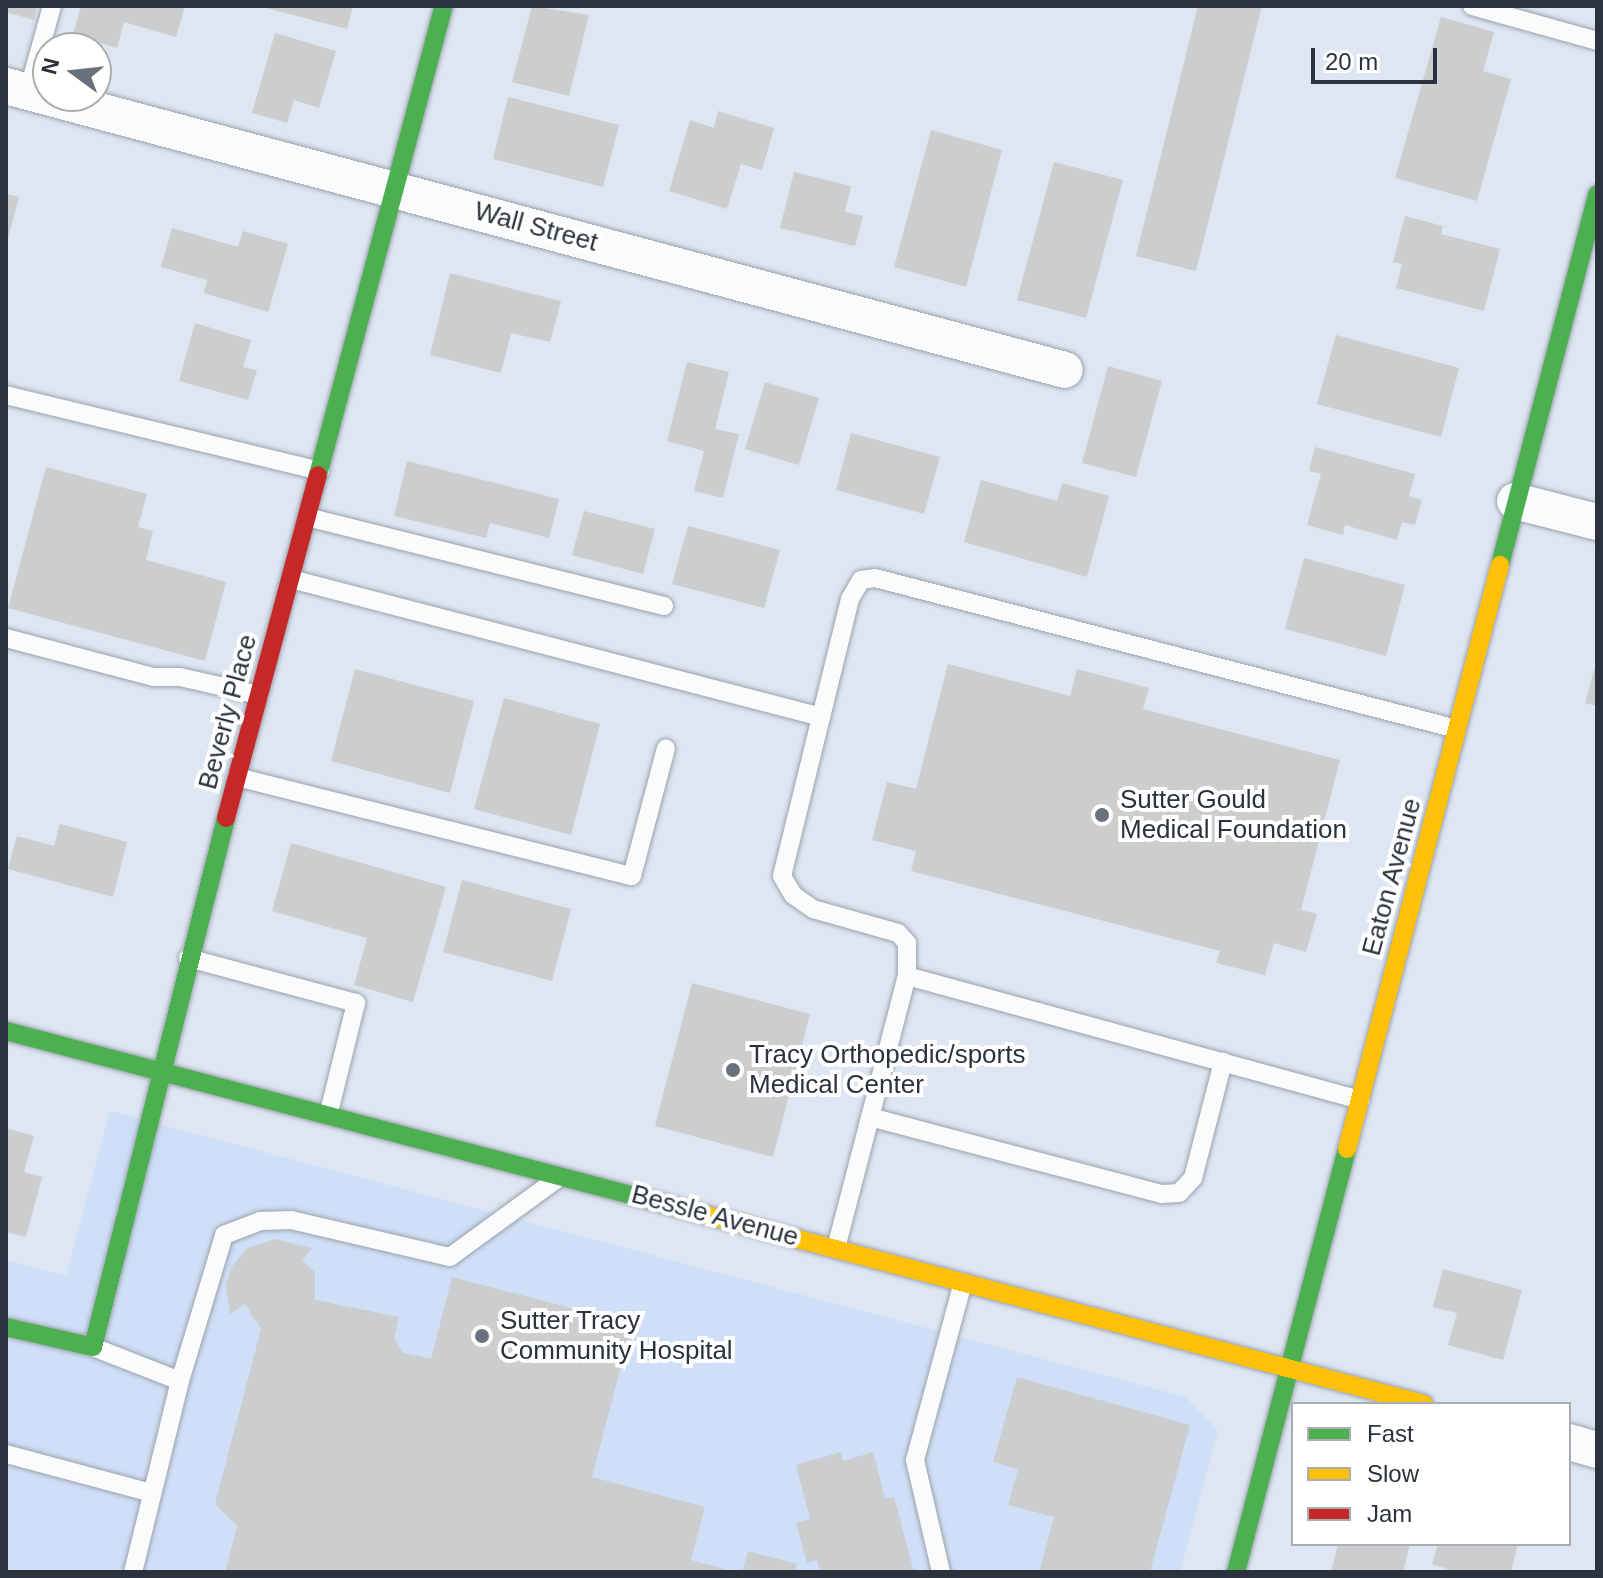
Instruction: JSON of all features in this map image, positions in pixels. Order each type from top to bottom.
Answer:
[{"type":"street","name":"Beverly Place","points":[[93,1347],[188,958],[444,6]]},
{"type":"street","name":"Wall Street","points":[[17,89],[1065,370]]},
{"type":"street","name":"Eaton Avenue","points":[[1236,1572],[1441,795],[1453,728],[1597,195]]},
{"type":"street","points":[[1515,501],[1597,522]]},
{"type":"street","name":"Bessle Avenue","points":[[6,1031],[159,1074],[329,1112],[1416,1402]]},
{"type":"street","points":[[6,1327],[93,1347]]},
{"type":"street","points":[[1571,1443],[1597,1450]]},
{"type":"lane","points":[[17,89],[52,6]]},
{"type":"lane","points":[[1472,6],[1597,41]]},
{"type":"lane","points":[[6,395],[320,471]]},
{"type":"lane","points":[[307,517],[664,606]]},
{"type":"lane","points":[[836,1248],[907,976],[907,943],[898,933],[813,909],[793,895],[782,876],[850,599],[861,580],[875,578],[1453,728]]},
{"type":"lane","points":[[291,579],[821,717]]},
{"type":"lane","points":[[6,638],[154,677],[180,677],[259,695]]},
{"type":"lane","points":[[237,777],[632,876],[666,748]]},
{"type":"lane","points":[[188,958],[356,1003],[329,1112]]},
{"type":"lane","points":[[907,976],[1360,1100]]},
{"type":"lane","points":[[870,1117],[1162,1194],[1179,1193],[1193,1178],[1223,1062]]},
{"type":"lane","points":[[133,1572],[180,1381],[224,1235],[260,1221],[291,1220],[450,1257],[564,1175]]},
{"type":"lane","points":[[941,1572],[915,1460],[963,1282]]},
{"type":"lane","points":[[93,1347],[180,1381]]},
{"type":"lane","points":[[6,1454],[152,1493]]},
{"type":"shaded area","name":"Sutter Tracy Community Hospital","points":[[110,1111],[1186,1397],[1218,1431],[1180,1572],[6,1572],[6,1260],[66,1276]]},
{"type":"building","points":[[6,6],[37,6],[34,20],[6,12]]},
{"type":"building","points":[[81,6],[185,6],[176,37],[124,22],[117,48],[112,47],[112,32],[74,32]]},
{"type":"building","points":[[258,6],[353,6],[347,29]]},
{"type":"building","points":[[532,6],[589,15],[569,96],[512,82]]},
{"type":"building","points":[[1198,6],[1262,6],[1196,271],[1136,256]]},
{"type":"building","points":[[1441,17],[1494,32],[1483,71],[1511,79],[1477,201],[1395,178]]},
{"type":"building","points":[[275,33],[336,51],[319,108],[294,100],[287,123],[252,113]]},
{"type":"building","points":[[508,97],[619,125],[603,187],[493,159]]},
{"type":"building","points":[[718,111],[774,128],[762,170],[741,164],[727,209],[669,191],[690,120],[714,128]]},
{"type":"building","points":[[931,130],[1002,150],[966,287],[894,267]]},
{"type":"building","points":[[1054,162],[1123,180],[1086,318],[1017,300]]},
{"type":"building","points":[[794,172],[851,186],[845,212],[863,216],[855,246],[780,228]]},
{"type":"building","points":[[6,194],[19,197],[7,242],[6,242]]},
{"type":"building","points":[[1405,216],[1443,226],[1441,234],[1500,249],[1484,311],[1396,288],[1402,264],[1393,262]]},
{"type":"building","points":[[172,228],[238,247],[243,231],[288,244],[268,312],[204,293],[207,280],[161,267]]},
{"type":"building","points":[[450,273],[561,301],[550,342],[511,333],[501,373],[430,355]]},
{"type":"building","points":[[195,323],[251,340],[243,367],[257,370],[248,400],[179,381]]},
{"type":"building","points":[[1336,335],[1459,368],[1441,437],[1317,404]]},
{"type":"building","points":[[687,362],[729,372],[715,429],[739,434],[723,498],[694,491],[704,451],[667,441]]},
{"type":"building","points":[[1108,366],[1162,381],[1136,477],[1082,463]]},
{"type":"building","points":[[765,382],[819,398],[799,465],[745,449]]},
{"type":"building","points":[[851,433],[940,457],[924,514],[836,490]]},
{"type":"building","points":[[1315,447],[1415,474],[1409,496],[1422,500],[1415,525],[1402,522],[1397,540],[1345,525],[1343,535],[1307,525],[1321,474],[1309,471]]},
{"type":"building","points":[[407,461],[559,499],[549,538],[490,523],[486,538],[394,516]]},
{"type":"building","points":[[46,467],[147,494],[138,527],[153,531],[146,560],[226,582],[205,661],[8,608]]},
{"type":"building","points":[[981,480],[1057,501],[1062,483],[1109,496],[1087,577],[964,542]]},
{"type":"building","points":[[584,511],[655,529],[643,574],[572,555]]},
{"type":"building","points":[[688,526],[780,550],[764,608],[672,584]]},
{"type":"building","points":[[1304,558],[1405,585],[1386,656],[1285,629]]},
{"type":"building","points":[[1597,663],[1597,706],[1585,703]]},
{"type":"building","name":"Sutter Gould Medical Foundation","points":[[948,664],[1070,696],[1077,669],[1149,688],[1143,709],[1340,760],[1301,910],[1317,914],[1306,952],[1274,943],[1265,975],[1216,963],[1220,951],[911,871],[916,851],[872,840],[887,782],[916,789]]},
{"type":"building","points":[[355,669],[474,701],[450,793],[331,761]]},
{"type":"building","points":[[504,698],[600,724],[571,835],[474,809]]},
{"type":"building","points":[[60,824],[127,842],[113,897],[8,869],[17,836],[54,846]]},
{"type":"building","points":[[291,843],[446,887],[413,1002],[354,985],[367,938],[272,911]]},
{"type":"building","points":[[462,880],[571,909],[552,981],[443,952]]},
{"type":"building","name":"Tracy Orthopedic/sports Medical Center","points":[[692,983],[810,1014],[773,1157],[655,1126]]},
{"type":"building","points":[[6,1128],[34,1136],[24,1172],[42,1177],[26,1237],[6,1232]]},
{"type":"building","points":[[275,1239],[312,1248],[302,1261],[315,1272],[315,1300],[399,1317],[394,1338],[402,1352],[431,1359],[452,1277],[632,1324],[592,1477],[705,1507],[691,1560],[735,1572],[225,1572],[237,1526],[215,1504],[261,1329],[245,1304],[230,1314],[226,1286],[231,1268],[247,1248]]},
{"type":"building","points":[[1443,1269],[1522,1290],[1503,1360],[1448,1345],[1457,1313],[1433,1307]]},
{"type":"building","points":[[1017,1377],[1190,1425],[1150,1572],[1039,1572],[1054,1517],[1008,1505],[1018,1469],[993,1462]]},
{"type":"building","points":[[841,1452],[843,1461],[873,1452],[885,1499],[894,1497],[914,1572],[820,1572],[817,1560],[807,1563],[796,1523],[810,1519],[796,1465]]},
{"type":"building","points":[[1338,1546],[1410,1546],[1403,1572],[1331,1572]]},
{"type":"building","points":[[1437,1546],[1518,1546],[1511,1572],[1457,1572],[1432,1564]]},
{"type":"building","points":[[748,1551],[797,1564],[795,1572],[742,1572]]},
{"type":"traffic: fast","points":[[318,475],[444,6]]},
{"type":"traffic: fast","points":[[1500,565],[1597,195]]},
{"type":"traffic: fast","points":[[6,1327],[93,1347],[226,818]]},
{"type":"traffic: fast","points":[[6,1031],[661,1203]]},
{"type":"traffic: fast","points":[[1236,1572],[1347,1149]]},
{"type":"traffic: slow","points":[[1347,1149],[1500,565]]},
{"type":"traffic: slow","points":[[661,1203],[1416,1402]]},
{"type":"traffic: jam","points":[[226,818],[318,475]]},
{"type":"place","name":"Sutter Gould Medical Foundation","points":[[1102,815]]},
{"type":"place","name":"Tracy Orthopedic/sports Medical Center","points":[[733,1070]]},
{"type":"place","name":"Sutter Tracy Community Hospital","points":[[482,1336]]}]
